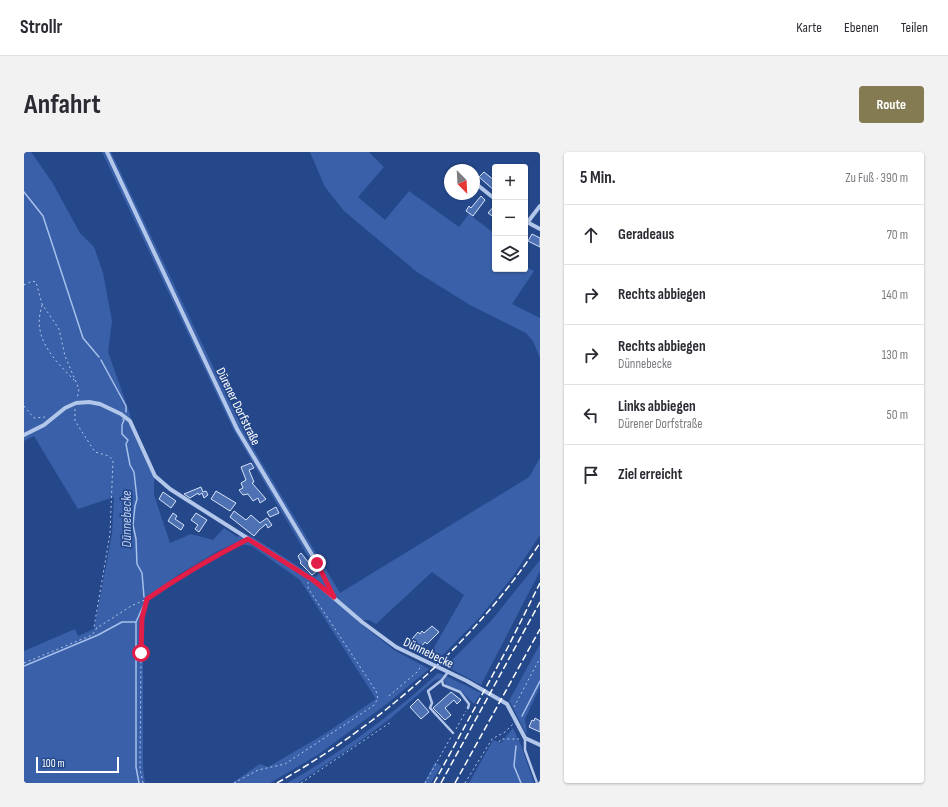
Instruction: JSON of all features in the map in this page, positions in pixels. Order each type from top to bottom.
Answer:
[{"type":"street","name":"Dürener Dorfstraße","points":[[107,152],[238,430],[317,563],[334,597]]},
{"type":"street","points":[[480,188],[492,197]]},
{"type":"street","points":[[528,220],[540,206]]},
{"type":"street","points":[[528,223],[540,230]]},
{"type":"street","name":"Dünnebecke","points":[[76,403],[89,402],[100,404],[121,414],[130,421],[152,470],[159,480],[176,493],[309,578],[334,597],[362,622],[392,644],[507,704],[512,710]]},
{"type":"street","points":[[24,435],[44,425],[76,403]]},
{"type":"street","points":[[512,710],[525,738],[540,745]]},
{"type":"lane","points":[[448,672],[442,680],[428,691],[432,703],[430,708],[453,734]]},
{"type":"lane","points":[[442,680],[445,687],[460,692],[469,704],[468,708]]},
{"type":"lane","points":[[525,738],[525,750],[537,783]]},
{"type":"path","points":[[24,285],[32,281],[36,282],[42,304],[59,329],[65,356],[78,389],[74,413],[79,428],[95,452],[109,456],[113,460],[110,534],[94,627],[97,628]]},
{"type":"path","points":[[42,304],[39,318],[40,331],[57,362],[76,382]]},
{"type":"path","points":[[24,406],[34,418],[54,417]]},
{"type":"path","points":[[24,663],[92,635],[97,628],[130,606],[147,599],[180,576],[248,539]]},
{"type":"path","points":[[234,783],[248,774],[258,770],[279,766],[299,756],[373,706],[378,699],[376,691],[308,588],[307,584],[309,578]]},
{"type":"path","points":[[143,783],[140,769],[141,653],[142,618],[147,599]]},
{"type":"path","points":[[512,710],[540,658]]},
{"type":"path","points":[[390,696],[417,672],[423,664]]},
{"type":"path","points":[[425,783],[468,708]]},
{"type":"path","points":[[465,783],[492,739],[505,732],[516,721]]},
{"type":"path","points":[[301,783],[391,722]]},
{"type":"path","points":[[505,732],[507,738]]},
{"type":"path","points":[[499,742],[501,739],[507,738],[525,738]]},
{"type":"shaded area","points":[[24,152],[31,152],[52,182],[80,233],[94,247],[103,273],[112,321],[108,352],[130,414],[132,427],[154,478],[154,495],[170,543],[191,534],[213,540],[224,528],[237,537],[245,534],[254,538],[315,577],[318,574],[233,429],[102,152],[111,152],[247,438],[340,593],[529,477],[540,458],[540,535],[513,576],[480,617],[437,661],[428,658],[464,595],[432,572],[376,624],[369,620],[356,620],[394,650],[429,669],[388,703],[319,754],[270,783],[232,783],[260,764],[268,767],[323,735],[376,699],[300,580],[252,546],[235,543],[218,551],[178,575],[150,598],[143,615],[143,767],[145,783],[24,783],[24,651],[75,629],[78,636],[94,629],[112,534],[114,497],[78,509],[34,436],[24,441]]},
{"type":"shaded area","points":[[310,152],[369,152],[384,167],[358,197],[385,220],[409,191],[459,227],[469,214],[492,232],[492,272],[528,272],[528,268],[534,271],[512,304],[540,318],[540,358],[533,341],[526,333],[470,305],[417,272],[344,211],[325,187]]},
{"type":"shaded area","points":[[540,560],[540,571],[481,685],[446,666],[491,621]]},
{"type":"shaded area","points":[[540,644],[540,687],[525,719],[527,734],[509,701]]},
{"type":"shaded area","points":[[438,673],[444,675],[441,679],[435,680],[391,718],[355,745],[298,783],[287,783],[347,746],[403,704]]},
{"type":"shaded area","points":[[446,676],[481,693],[474,704],[462,692],[446,685],[444,680]]},
{"type":"shaded area","points":[[513,728],[521,745],[534,783],[469,783],[493,740],[501,743]]},
{"type":"shaded area","points":[[435,762],[441,766],[431,783],[424,783]]},
{"type":"building","points":[[484,172],[492,179],[492,188],[480,178]]},
{"type":"building","points":[[481,196],[485,200],[473,216],[466,211],[469,206],[471,208],[478,200],[480,200]]},
{"type":"building","points":[[492,208],[492,216],[488,213]]},
{"type":"building","points":[[532,234],[540,238],[540,247],[528,241]]},
{"type":"building","points":[[251,463],[254,468],[249,470],[254,482],[252,483],[266,499],[260,503],[258,498],[253,501],[248,494],[243,495],[239,490],[243,488],[241,483],[246,480],[241,467]]},
{"type":"building","points":[[201,487],[203,492],[206,491],[208,495],[204,498],[202,493],[199,495],[198,493],[190,498],[184,494]]},
{"type":"building","points":[[216,491],[236,503],[230,511],[211,499]]},
{"type":"building","points":[[163,492],[176,501],[171,508],[159,499]]},
{"type":"building","points":[[276,507],[279,513],[270,517],[267,512]]},
{"type":"building","points":[[234,511],[246,520],[251,515],[260,523],[267,518],[272,525],[268,528],[266,524],[254,536],[230,517]]},
{"type":"building","points":[[173,513],[177,516],[175,519],[184,525],[181,530],[168,521]]},
{"type":"building","points":[[196,513],[207,520],[199,532],[195,529],[198,525],[191,520]]},
{"type":"building","points":[[301,553],[316,572],[312,575],[300,563],[301,562],[298,556]]},
{"type":"building","points":[[432,626],[439,632],[427,644],[425,642],[421,647],[412,639],[418,632],[420,634],[422,631],[424,633]]},
{"type":"building","points":[[451,692],[461,700],[457,704],[454,700],[445,708],[451,715],[445,720],[433,708]]},
{"type":"building","points":[[418,699],[429,712],[421,719],[410,707]]},
{"type":"building","points":[[535,718],[540,721],[540,732],[529,727],[532,720],[534,721]]},
{"type":"waterway","name":"Dünnebecke","points":[[24,192],[43,216],[83,338],[99,357]]},
{"type":"waterway","name":"Dünnebecke","points":[[101,360],[126,406],[126,412]]},
{"type":"waterway","name":"Dünnebecke","points":[[123,419],[122,434],[128,440],[126,444],[130,465],[134,472],[137,499],[133,525],[136,539],[137,564],[142,573],[144,597]]},
{"type":"waterway","name":"Dünnebecke","points":[[139,783],[136,767],[136,622],[145,602]]},
{"type":"waterway","points":[[24,666],[98,635],[122,622],[136,622]]},
{"type":"waterway","points":[[522,716],[540,681]]},
{"type":"waterway","points":[[516,746],[514,766],[521,783]]},
{"type":"railway","points":[[277,783],[353,735],[389,708],[423,678],[486,614],[514,580],[540,543]]},
{"type":"railway","points":[[434,783],[508,647],[540,583]]},
{"type":"railway","points":[[441,783],[540,602]]},
{"type":"railway","points":[[455,783],[540,629]]},
{"type":"route","points":[[141,653],[142,618],[147,604],[147,599],[180,576],[228,549],[248,539],[313,580],[334,597],[317,563]]}]
